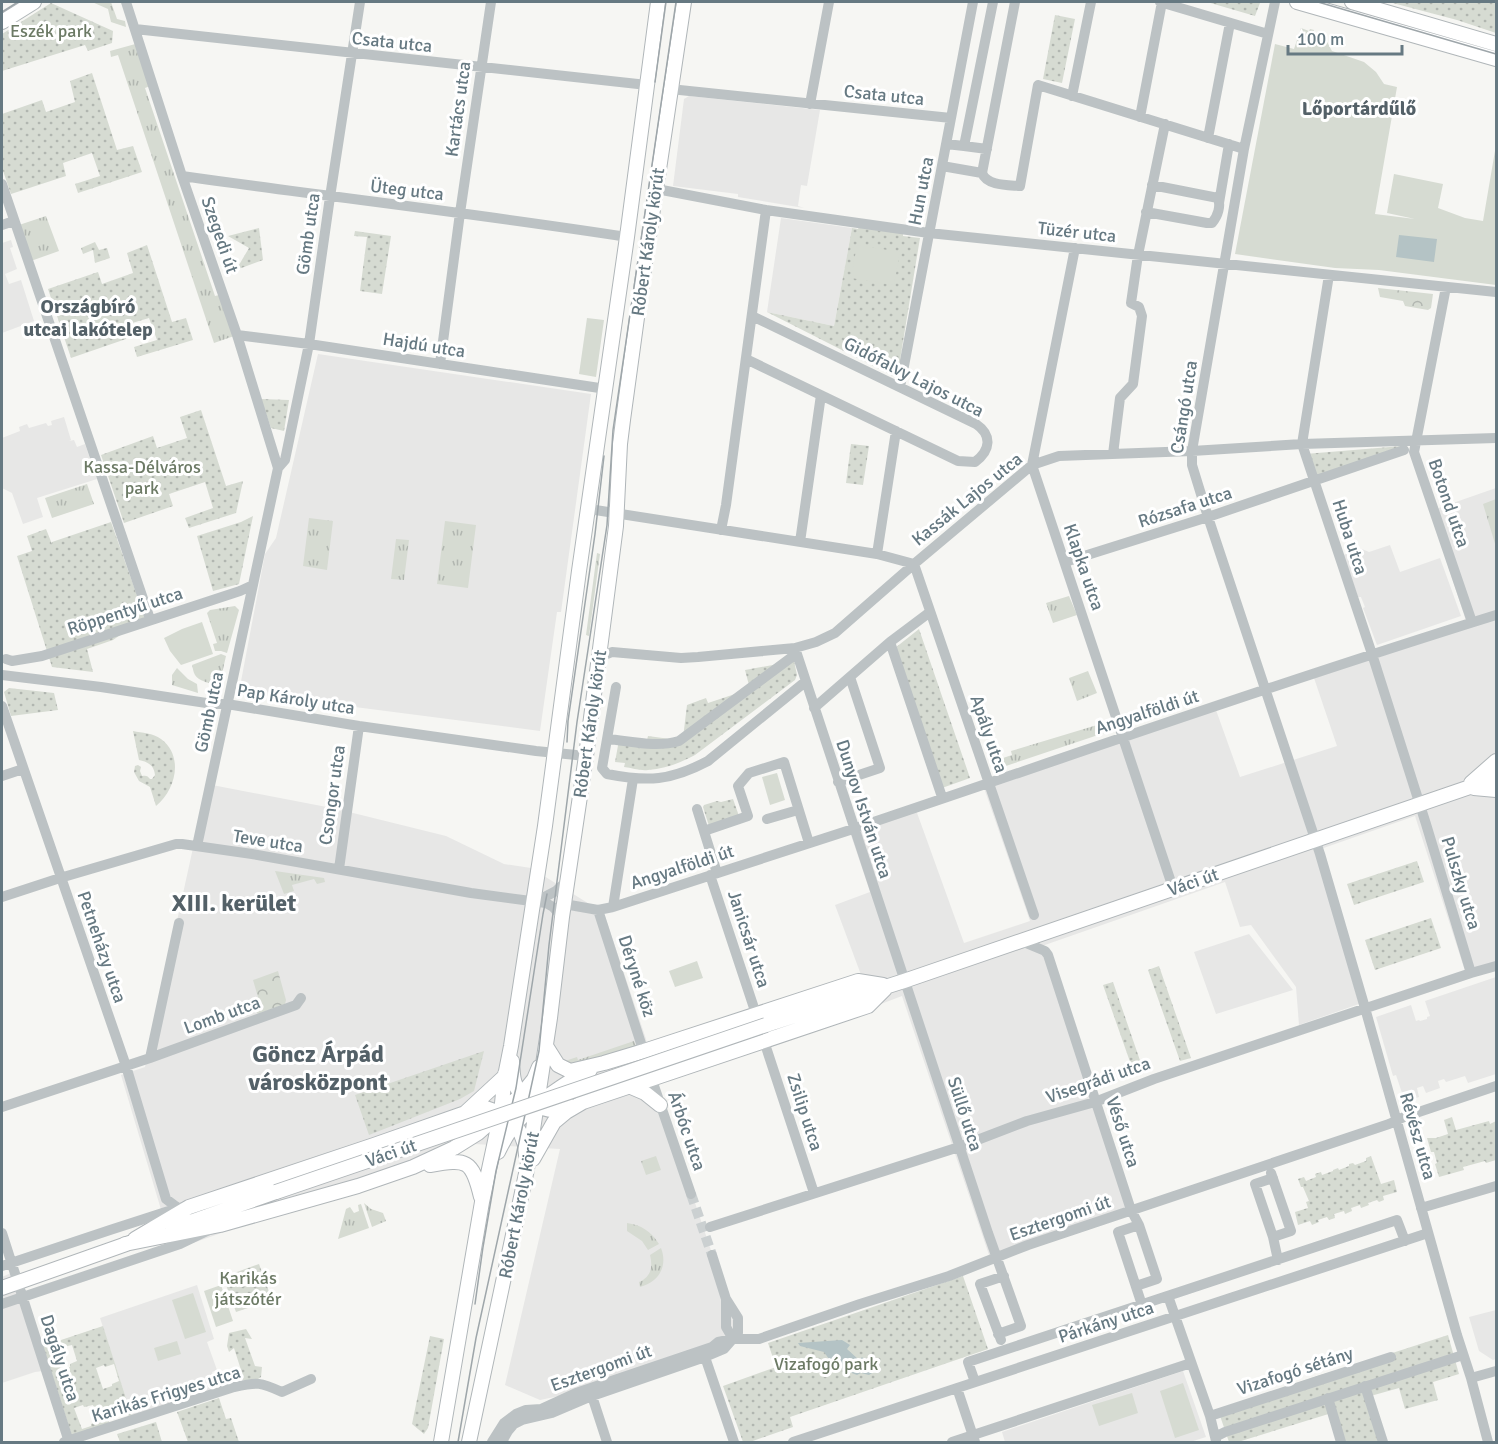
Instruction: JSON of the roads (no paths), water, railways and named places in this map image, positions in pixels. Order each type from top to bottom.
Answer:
[{"type":"main road","points":[[2,21],[34,2]]},
{"type":"main road","name":"Róbert Károly körút","points":[[442,1439],[482,1202],[501,1113],[534,902],[658,2]]},
{"type":"main road","name":"Róbert Károly körút","points":[[470,1439],[527,1169],[546,1046],[618,513],[623,420],[684,2]]},
{"type":"main road","points":[[1297,2],[1497,59]]},
{"type":"main road","points":[[1352,2],[1381,6],[1497,44]]},
{"type":"main road","points":[[1466,788],[1497,761]]},
{"type":"main road","name":"Váci út","points":[[2,1288],[276,1192],[766,1025],[904,981],[1497,778]]},
{"type":"main road","points":[[1466,788],[1497,790]]},
{"type":"main road","name":"Váci út","points":[[604,1063],[858,981],[888,985]]},
{"type":"main road","points":[[511,1046],[516,1088],[537,1105],[555,1111],[868,1006],[888,985]]},
{"type":"main road","points":[[546,1046],[555,1061],[570,1071],[604,1063]]},
{"type":"main road","points":[[413,1167],[454,1148],[478,1132],[522,1094],[534,1078],[546,1046]]},
{"type":"main road","points":[[482,1202],[498,1151],[514,1124],[581,1075],[604,1063]]},
{"type":"main road","points":[[465,1113],[505,1076]]},
{"type":"main road","points":[[631,1087],[645,1093],[660,1105]]},
{"type":"main road","points":[[527,1169],[554,1122],[583,1102]]},
{"type":"main road","points":[[465,1113],[486,1108],[506,1115],[521,1134],[525,1145],[527,1169]]},
{"type":"main road","name":"Váci út","points":[[125,1244],[183,1208],[465,1113]]},
{"type":"main road","points":[[413,1167],[447,1144],[449,1135],[444,1127],[442,1125],[429,1126]]},
{"type":"main road","points":[[413,1167],[453,1161],[462,1162],[473,1172],[482,1202]]},
{"type":"main road","name":"Váci út","points":[[125,1244],[220,1225],[358,1186],[413,1167]]},
{"type":"street","name":"Szegedi út","points":[[126,2],[182,176],[237,335],[277,474]]},
{"type":"street","name":"Gömb utca","points":[[197,846],[277,474],[285,460],[309,344],[360,2]]},
{"type":"street","name":"Kartács utca","points":[[440,364],[490,2]]},
{"type":"street","points":[[810,104],[829,2]]},
{"type":"street","name":"Hun utca","points":[[900,387],[973,2]]},
{"type":"street","points":[[964,146],[993,2]]},
{"type":"street","points":[[1015,2],[982,173],[984,178],[990,182],[1020,186],[1038,85],[1244,149]]},
{"type":"street","points":[[1072,96],[1091,2]]},
{"type":"street","points":[[1140,117],[1161,2],[1268,34]]},
{"type":"street","name":"Csángó utca","points":[[1275,2],[1244,149],[1192,451],[1192,465],[1315,839]]},
{"type":"street","points":[[1378,25],[1381,6]]},
{"type":"street","points":[[1208,138],[1230,23]]},
{"type":"street","name":"Csata utca","points":[[135,29],[647,85]]},
{"type":"street","name":"Csata utca","points":[[670,89],[951,118]]},
{"type":"street","points":[[1113,454],[1120,398],[1133,384],[1142,316],[1138,307],[1131,303],[1146,212],[1165,124]]},
{"type":"street","points":[[946,144],[987,149]]},
{"type":"street","points":[[1146,212],[1212,223],[1216,218],[1220,203],[1229,144]]},
{"type":"street","points":[[942,166],[982,173]]},
{"type":"street","name":"Üteg utca","points":[[182,176],[627,237]]},
{"type":"street","points":[[2,184],[150,620]]},
{"type":"street","points":[[1152,185],[1212,196],[1218,198],[1220,203]]},
{"type":"street","name":"Tüzér utca","points":[[656,193],[662,190],[766,210],[929,233],[1497,292]]},
{"type":"street","points":[[721,530],[766,210]]},
{"type":"street","points":[[2,225],[14,221]]},
{"type":"street","name":"Klapka utca","points":[[1075,248],[1032,465],[1173,888]]},
{"type":"street","name":"Huba utca","points":[[1329,275],[1302,444],[1419,803]]},
{"type":"street","name":"Botond utca","points":[[1446,287],[1414,452],[1472,622]]},
{"type":"street","name":"Gidófalvy Lajos utca","points":[[746,359],[958,461],[975,462],[985,452],[988,443],[987,435],[976,424],[752,316]]},
{"type":"street","name":"Hajdú utca","points":[[237,335],[606,389]]},
{"type":"street","points":[[800,542],[821,395]]},
{"type":"street","points":[[877,554],[896,431]]},
{"type":"street","name":"Kassák Lajos utca","points":[[599,660],[612,652],[681,658],[796,651],[835,633],[1032,465],[1059,456],[1302,444],[1497,438]]},
{"type":"street","name":"Rózsafa utca","points":[[1065,562],[1208,517],[1404,450]]},
{"type":"street","points":[[589,509],[877,554],[914,564]]},
{"type":"street","name":"Apály utca","points":[[914,564],[1034,915]]},
{"type":"street","name":"Röppentyű utca","points":[[6,659],[12,661],[42,656],[253,585]]},
{"type":"street","points":[[814,708],[890,642],[930,612]]},
{"type":"street","name":"Angyalföldi út","points":[[563,910],[598,910],[613,907],[853,829],[1372,654],[1497,615]]},
{"type":"street","points":[[890,642],[942,798]]},
{"type":"street","points":[[607,739],[656,745],[679,741],[796,651]]},
{"type":"street","name":"Dunyov István utca","points":[[796,651],[904,981]]},
{"type":"street","name":"Pap Károly utca","points":[[2,675],[227,704],[359,726],[586,756]]},
{"type":"street","points":[[838,782],[880,768],[850,677]]},
{"type":"street","points":[[616,687],[602,768],[607,774],[633,779],[650,779],[672,776],[708,761],[805,682]]},
{"type":"street","name":"Petneházy utca","points":[[2,706],[126,1066],[166,1199],[163,1212]]},
{"type":"street","name":"Csongor utca","points":[[339,869],[359,726]]},
{"type":"street","name":"Angyalföldi út","points":[[704,831],[748,816],[738,786],[749,773],[784,762],[809,843]]},
{"type":"street","points":[[2,776],[23,769]]},
{"type":"street","points":[[613,907],[633,779]]},
{"type":"street","name":"Pulszky utca","points":[[1419,803],[1471,973]]},
{"type":"street","name":"Janicsár utca","points":[[697,809],[756,1014]]},
{"type":"street","points":[[767,819],[798,810]]},
{"type":"street","name":"Révész utca","points":[[1315,839],[1488,1443]]},
{"type":"street","name":"Teve utca","points":[[2,897],[176,844],[339,869],[471,893],[546,903],[553,908],[563,910]]},
{"type":"street","points":[[534,902],[556,891],[568,880]]},
{"type":"street","name":"Déryné köz","points":[[598,910],[644,1051],[651,1080]]},
{"type":"street","name":"Lomb utca","points":[[150,1058],[178,923]]},
{"type":"street","name":"Véső utca","points":[[1021,941],[1046,951],[1131,1210],[1139,1225],[1157,1279],[1136,1286]]},
{"type":"street","name":"Visegrádi utca","points":[[710,1227],[959,1147],[1027,1121],[1095,1102],[1154,1079],[1497,966]]},
{"type":"street","name":"Süllő utca","points":[[904,981],[996,1258],[1021,1326],[998,1334]]},
{"type":"street","name":"Lomb utca","points":[[2,1107],[150,1058],[296,1005],[301,998]]},
{"type":"street","name":"Zsilip utca","points":[[764,1041],[814,1193]]},
{"type":"street","points":[[658,1046],[657,1062],[668,1074]]},
{"type":"street","name":"Árbóc utca","points":[[651,1080],[691,1194]]},
{"type":"street","name":"Esztergomi út","points":[[492,1442],[504,1423],[525,1410],[541,1408],[576,1392],[712,1347],[718,1342],[733,1339],[759,1339],[1497,1086]]},
{"type":"street","points":[[1269,1165],[1291,1231],[1273,1238]]},
{"type":"street","points":[[1273,1178],[1255,1184],[1278,1260]]},
{"type":"street","points":[[1421,1208],[1497,1186]]},
{"type":"street","points":[[166,1199],[183,1208]]},
{"type":"street","name":"Váci út","points":[[6,1265],[163,1212],[183,1208]]},
{"type":"street","points":[[975,1382],[968,1362],[1004,1349],[1397,1220],[1404,1241]]},
{"type":"street","name":"Váci út","points":[[2,1304],[180,1244],[220,1225]]},
{"type":"street","name":"Esztergomi út","points":[[1139,1225],[1118,1232],[1142,1305]]},
{"type":"street","name":"Dagály utca","points":[[2,1233],[6,1265],[18,1283],[23,1297],[67,1442]]},
{"type":"street","name":"Párkány utca","points":[[793,1443],[813,1439],[957,1388],[1428,1233]]},
{"type":"street","points":[[712,1255],[726,1299],[738,1317],[738,1333],[733,1339]]},
{"type":"street","points":[[1004,1276],[980,1284],[1004,1349]]},
{"type":"street","points":[[1168,1296],[1210,1416],[1216,1441],[1226,1432],[1463,1355]]},
{"type":"street","name":"Esztergomi út","points":[[503,1443],[508,1431],[522,1420],[552,1413],[592,1396],[705,1357],[724,1349],[733,1339]]},
{"type":"street","points":[[705,1357],[734,1443]]},
{"type":"street","name":"Vizafogó sétány","points":[[1210,1416],[1391,1357]]},
{"type":"street","points":[[952,1443],[974,1439],[1191,1363]]},
{"type":"street","points":[[1471,1378],[1497,1371]]},
{"type":"street","name":"Karikás Frigyes utca","points":[[67,1442],[234,1387],[262,1383],[282,1392],[311,1379]]},
{"type":"street","points":[[1365,1386],[1383,1443]]},
{"type":"street","points":[[957,1388],[974,1439]]},
{"type":"street","name":"Esztergomi út","points":[[592,1396],[607,1443]]},
{"type":"street","points":[[1328,1398],[1341,1443]]},
{"type":"tunnel","points":[[691,1194],[712,1255]]},
{"type":"tram line","points":[[2,12],[18,2]]},
{"type":"tram line","points":[[655,82],[666,2]]},
{"type":"tram line","points":[[458,1442],[476,1338],[539,1051],[549,945],[577,722],[607,525],[613,430],[676,2]]},
{"type":"tram line","points":[[1318,2],[1496,54]]},
{"type":"tram line","points":[[567,742],[604,456]]},
{"type":"tram line","points":[[475,1304],[496,1171],[516,1088],[547,894]]},
{"type":"district","name":"Lőportárdűlő","points":[[1359,108]]},
{"type":"district","name":"Országbíró utcai lakótelep","points":[[88,318]]},
{"type":"district","name":"XIII. kerület","points":[[234,903]]},
{"type":"district","name":"Göncz Árpád városközpont","points":[[318,1068]]},
{"type":"park label","name":"Eszék park","points":[[51,31]]},
{"type":"park label","name":"Kassa-Délváros park","points":[[142,477]]},
{"type":"park label","name":"Karikás játszótér","points":[[248,1288]]},
{"type":"park label","name":"Vizafogó park","points":[[826,1364]]}]
